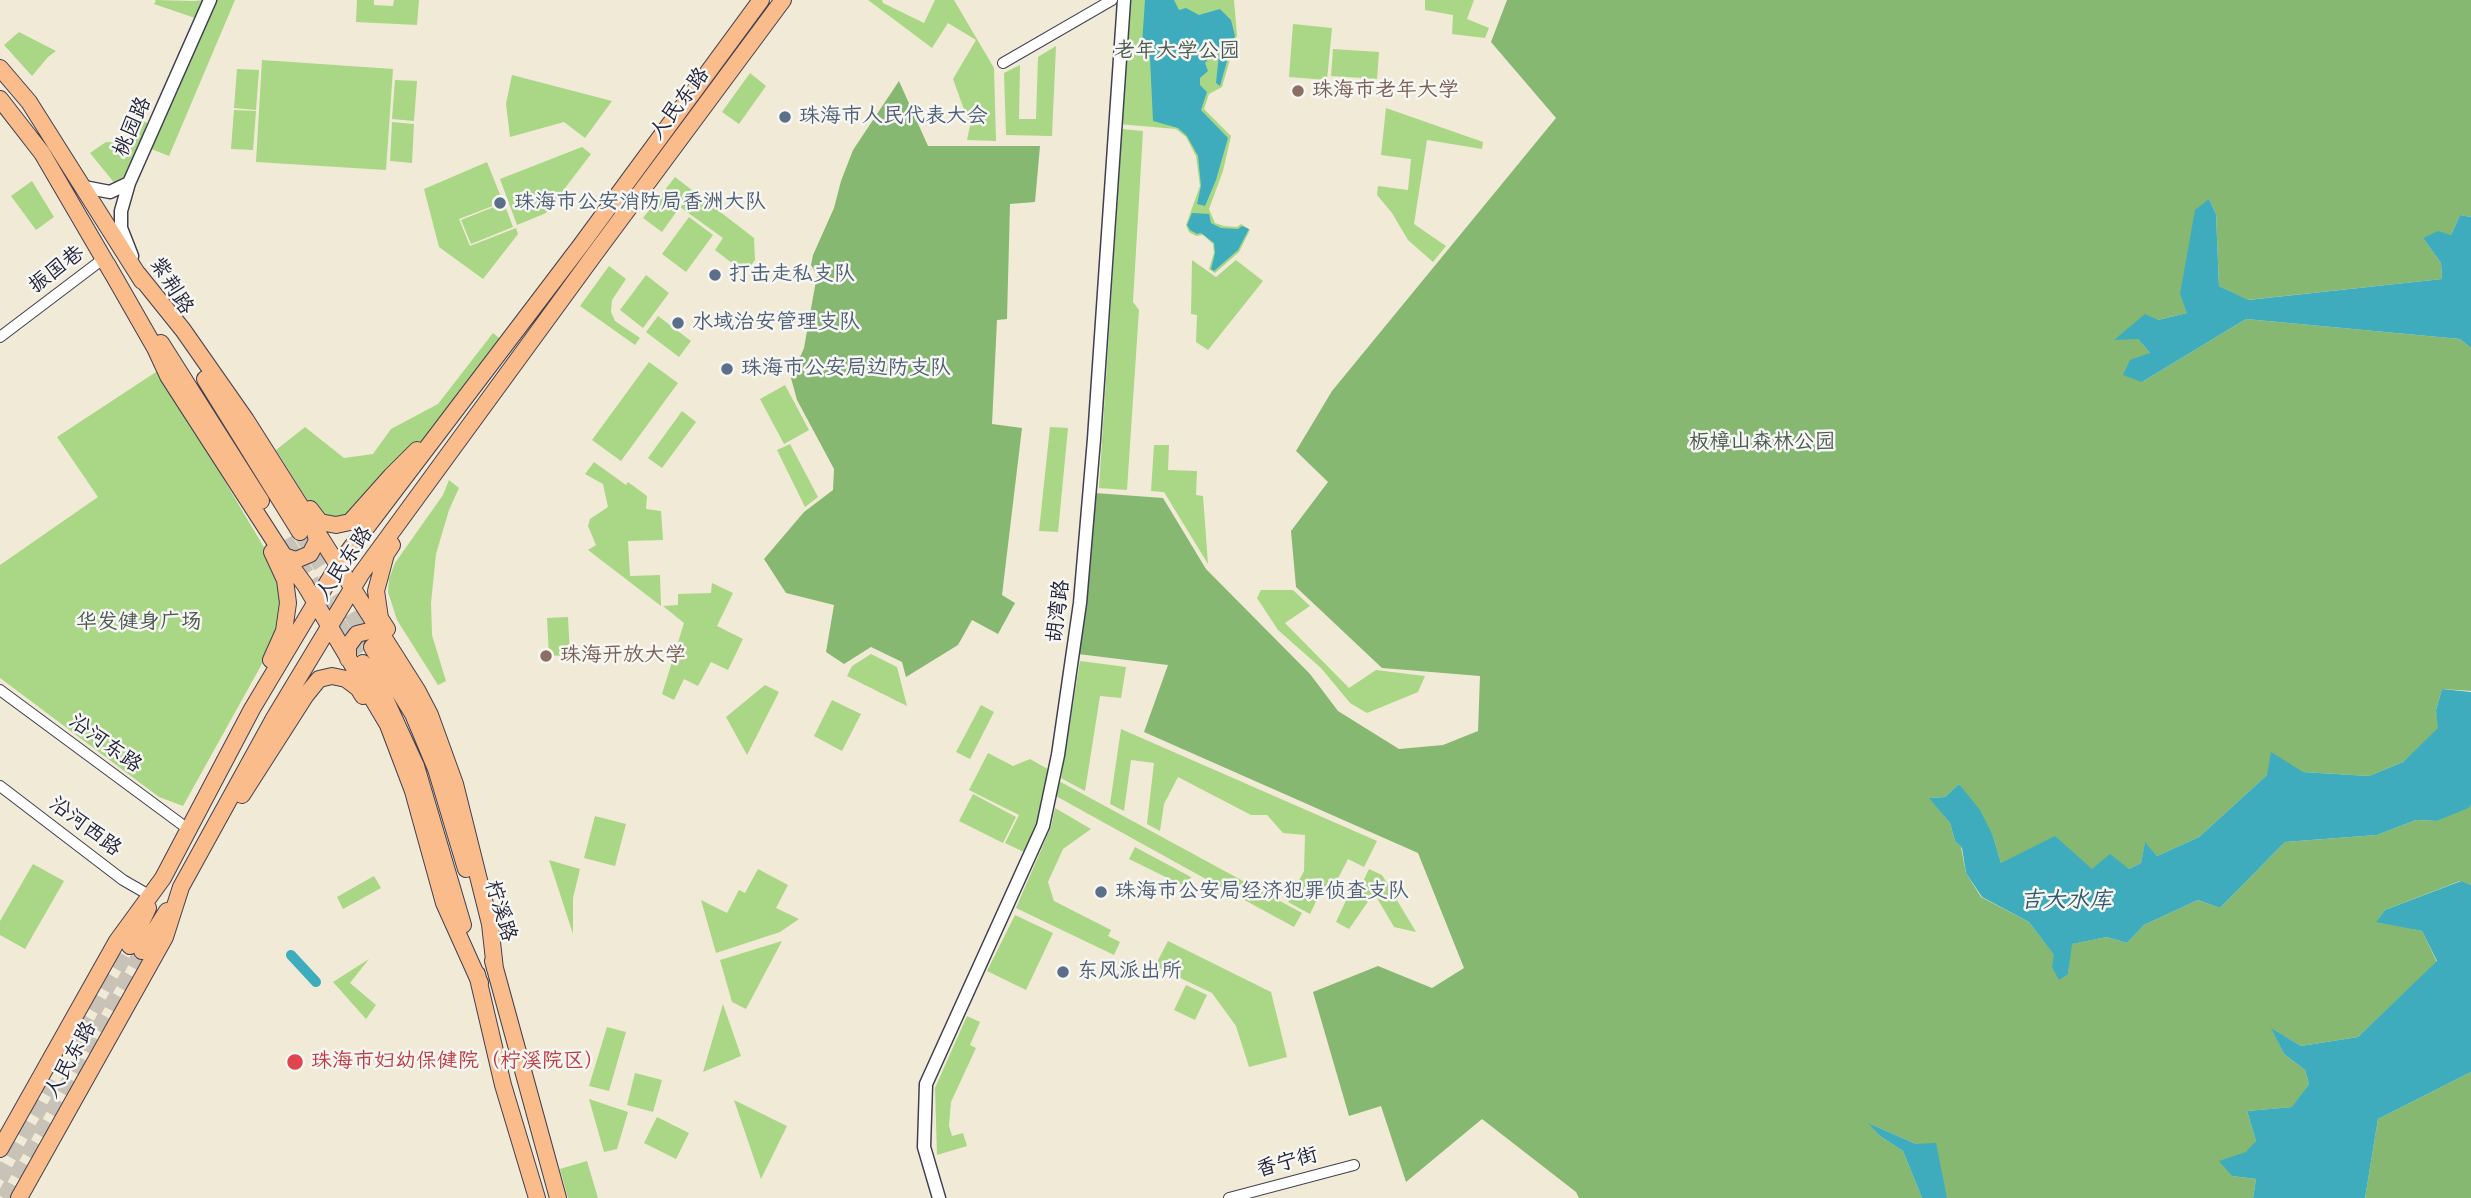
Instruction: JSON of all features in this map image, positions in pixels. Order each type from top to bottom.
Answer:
[{"type":"main road","name":"人民东路","points":[[0,1149],[117,941],[163,878],[252,709],[338,565],[581,245],[761,0]]},
{"type":"main road","name":"人民东路","points":[[19,1198],[164,937],[181,887],[273,720],[352,590],[428,482],[783,0]]},
{"type":"main road","name":"紫荆路","points":[[0,68],[29,102],[84,187],[296,538]]},
{"type":"main road","name":"紫荆路","points":[[0,99],[42,153],[105,262],[296,538]]},
{"type":"main road","points":[[105,262],[155,348],[168,376],[207,438],[229,484],[277,560],[285,580],[288,603],[284,631],[203,785],[190,826]]},
{"type":"main road","points":[[138,274],[183,330],[224,389],[257,428],[320,522],[336,525],[350,522],[391,476],[444,424]]},
{"type":"main road","points":[[224,389],[296,538],[316,603],[330,626],[417,690]]},
{"type":"main road","points":[[207,438],[296,538],[338,565],[352,590],[365,650],[388,725],[414,791],[444,903],[480,983]]},
{"type":"main road","points":[[414,468],[428,482],[416,512],[386,554],[376,591],[380,618],[406,659],[455,784],[490,924],[495,969]]},
{"type":"main road","name":"柠溪路","points":[[365,650],[413,714],[436,769],[558,1198]]},
{"type":"main road","name":"柠溪路","points":[[365,650],[416,766],[480,983],[503,1085],[537,1198]]},
{"type":"main road","points":[[209,839],[250,785],[306,695],[319,679],[332,676],[346,679],[358,688],[414,791]]},
{"type":"main road","points":[[252,709],[273,720]]},
{"type":"main road","points":[[163,878],[136,949],[181,887]]},
{"type":"street","name":"桃园路","points":[[138,274],[121,228],[121,211],[129,183],[210,0]]},
{"type":"street","points":[[1003,63],[1112,0]]},
{"type":"street","name":"胡湾路","points":[[939,1198],[924,1147],[926,1084],[1043,826],[1054,778],[1082,590],[1124,0]]},
{"type":"street","points":[[84,187],[110,192],[129,183]]},
{"type":"street","name":"振国巷","points":[[0,337],[105,262]]},
{"type":"street","name":"沿河东路","points":[[0,690],[190,826]]},
{"type":"street","name":"沿河西路","points":[[0,786],[123,880],[149,895]]},
{"type":"street","name":"香宁街","points":[[1229,1198],[1354,1165]]},
{"type":"green space","points":[[156,0],[206,0],[198,19],[154,4]]},
{"type":"green space","points":[[213,0],[235,0],[169,156],[149,148]]},
{"type":"green space","points":[[357,0],[374,0],[374,5],[393,6],[394,0],[419,0],[417,25],[356,22]]},
{"type":"green space","points":[[868,0],[882,0],[883,3],[924,23],[935,0],[954,0],[994,68],[996,141],[967,140],[970,126],[953,79],[976,40],[948,23],[932,48]]},
{"type":"green space","name":"老年大学公园","points":[[1125,0],[1234,0],[1237,35],[1222,87],[1209,94],[1204,109],[1231,136],[1223,171],[1209,209],[1215,223],[1237,227],[1241,224],[1250,230],[1239,252],[1215,273],[1209,269],[1214,253],[1213,244],[1203,235],[1196,236],[1189,232],[1186,225],[1200,186],[1196,156],[1186,137],[1176,129],[1118,124]]},
{"type":"green space","points":[[1425,0],[1474,0],[1467,19],[1489,28],[1485,38],[1452,34],[1453,15],[1425,10]]},
{"type":"green space","name":"板樟山森林公园","points":[[1507,0],[2471,0],[2471,217],[2460,215],[2451,235],[2423,238],[2441,263],[2442,279],[2247,300],[2219,286],[2216,214],[2209,199],[2187,313],[2158,320],[2115,339],[2138,339],[2150,353],[2142,382],[2246,319],[2460,339],[2471,348],[2471,691],[2442,689],[2436,710],[2439,728],[2403,762],[2369,776],[2303,772],[2267,775],[2199,837],[2157,856],[2145,843],[2141,863],[2129,869],[2001,863],[1993,836],[1959,784],[1945,797],[1930,798],[1950,823],[1955,841],[1961,847],[1966,873],[1981,897],[2029,922],[2068,973],[2071,944],[2107,937],[2127,943],[2144,925],[2198,900],[2220,908],[2285,842],[2377,835],[2416,820],[2437,821],[2471,805],[2471,885],[2460,881],[2385,910],[2377,921],[2422,931],[2437,962],[2358,1037],[2301,1046],[2272,1029],[2284,1054],[2305,1070],[2309,1084],[2293,1107],[2247,1111],[2256,1141],[2232,1176],[2256,1179],[2253,1198],[1947,1198],[1943,1185],[1916,1144],[1870,1124],[1880,1136],[1903,1151],[1922,1198],[1579,1198],[1576,1192],[1482,1119],[1406,1182],[1381,1106],[1349,1116],[1313,992],[1378,966],[1432,988],[1464,968],[1418,853],[1144,732],[1168,665],[1078,654],[1095,493],[1163,498],[1206,569],[1310,674],[1338,711],[1399,749],[1443,745],[1478,731],[1480,676],[1382,668],[1296,587],[1291,531],[1328,482],[1296,451],[1332,391],[1556,118],[1491,42]]},
{"type":"green space","points":[[1293,24],[1332,28],[1327,80],[1289,77]]},
{"type":"green space","points":[[19,32],[56,51],[32,76],[4,45]]},
{"type":"green space","points":[[1056,46],[1052,136],[1006,135],[1004,73],[1020,65],[1019,119],[1036,119],[1038,57]]},
{"type":"green space","points":[[1333,49],[1379,52],[1377,79],[1331,76]]},
{"type":"green space","points":[[262,60],[393,69],[386,170],[256,162]]},
{"type":"green space","points":[[237,69],[259,70],[256,110],[234,108]]},
{"type":"green space","points":[[750,73],[766,86],[739,124],[722,112]]},
{"type":"green space","points":[[512,75],[612,101],[585,138],[564,122],[510,137],[506,104]]},
{"type":"green space","points":[[395,80],[417,81],[414,121],[392,119]]},
{"type":"green space","points":[[899,81],[928,146],[1040,146],[1035,202],[1010,204],[1007,319],[997,320],[992,424],[1022,428],[1002,595],[1015,603],[998,634],[972,620],[958,645],[906,677],[902,662],[871,647],[844,664],[826,652],[834,605],[786,593],[764,559],[804,512],[833,490],[834,469],[797,400],[791,378],[804,348],[817,275],[811,265],[813,255],[834,208],[853,150]]},
{"type":"green space","points":[[1386,108],[1483,142],[1482,149],[1427,140],[1414,224],[1446,246],[1433,262],[1408,240],[1392,213],[1377,195],[1378,186],[1408,190],[1411,159],[1381,155]]},
{"type":"green space","points":[[234,110],[256,111],[253,150],[231,149]]},
{"type":"green space","points":[[143,121],[151,125],[126,181],[116,185],[90,153],[106,142],[129,141],[139,131]]},
{"type":"green space","points":[[392,122],[414,124],[412,163],[390,161]]},
{"type":"green space","points":[[1122,129],[1143,131],[1133,302],[1139,310],[1127,490],[1099,488]]},
{"type":"green space","points":[[582,147],[591,154],[546,213],[517,225],[500,179]]},
{"type":"green space","points":[[487,162],[503,202],[459,219],[470,246],[516,228],[518,234],[483,279],[439,247],[424,189]]},
{"type":"green space","points":[[675,177],[754,238],[755,260],[745,273],[715,250],[723,238],[680,207],[662,232],[643,218]]},
{"type":"green space","points":[[32,181],[54,217],[36,230],[11,196]]},
{"type":"green space","points":[[504,203],[513,227],[471,244],[461,220]]},
{"type":"green space","points":[[689,217],[713,235],[686,272],[662,254]]},
{"type":"green space","points":[[1192,260],[1216,277],[1236,260],[1263,281],[1208,350],[1196,342],[1197,315],[1191,314]]},
{"type":"green space","points":[[609,266],[626,279],[612,300],[611,312],[615,321],[640,338],[635,345],[580,306]]},
{"type":"green space","points":[[646,275],[669,293],[643,328],[620,310]]},
{"type":"green space","points":[[658,316],[691,341],[679,357],[646,332]]},
{"type":"green space","points":[[493,333],[504,342],[443,421],[390,472],[350,520],[320,520],[276,450],[305,427],[344,458],[373,454],[391,429],[438,404]]},
{"type":"green space","points":[[649,362],[678,383],[621,461],[592,440]]},
{"type":"green space","name":"华发健身广场","points":[[159,370],[275,566],[284,599],[273,644],[183,806],[159,797],[0,678],[0,565],[98,497],[57,437]]},
{"type":"green space","points":[[785,385],[809,430],[784,444],[760,399]]},
{"type":"green space","points":[[682,411],[696,422],[662,468],[648,458]]},
{"type":"green space","points":[[1050,427],[1068,428],[1058,532],[1039,531]]},
{"type":"green space","points":[[790,444],[818,497],[805,507],[777,450]]},
{"type":"green space","points":[[1154,445],[1169,445],[1168,470],[1197,471],[1196,495],[1203,496],[1208,564],[1164,492],[1151,491]]},
{"type":"green space","points":[[594,462],[647,496],[646,509],[661,511],[663,540],[628,541],[630,576],[660,575],[661,606],[588,550],[596,545],[588,526],[590,519],[608,507],[603,484],[585,474]]},
{"type":"green space","points":[[449,480],[459,488],[449,510],[436,554],[431,603],[432,635],[446,681],[438,685],[397,620],[388,592],[395,563],[443,495]]},
{"type":"green space","points":[[712,583],[733,593],[717,626],[743,639],[728,670],[711,662],[698,686],[684,679],[674,700],[662,694],[684,623],[663,606],[678,605],[678,594],[711,593]]},
{"type":"green space","points":[[1261,590],[1293,590],[1310,606],[1285,623],[1349,688],[1376,670],[1425,676],[1418,692],[1367,713],[1350,703],[1321,668],[1278,630],[1257,598]]},
{"type":"green space","points":[[568,617],[570,655],[549,656],[547,618]]},
{"type":"green space","points":[[871,654],[897,667],[907,706],[847,676],[852,666]]},
{"type":"green space","points":[[1080,661],[1126,667],[1121,698],[1100,696],[1085,791],[1061,778]]},
{"type":"green space","points":[[765,685],[779,692],[747,755],[726,717]]},
{"type":"green space","points":[[832,700],[861,714],[842,751],[814,736]]},
{"type":"green space","points":[[981,705],[994,712],[970,759],[956,752]]},
{"type":"green space","points":[[1121,729],[1377,841],[1364,867],[1348,859],[1334,886],[1323,887],[1310,914],[1288,902],[1304,871],[1305,835],[1283,833],[1267,815],[1251,815],[1178,777],[1164,804],[1160,831],[1147,824],[1154,763],[1131,760],[1124,811],[1110,804]]},
{"type":"green space","points":[[988,753],[1013,766],[1030,759],[1053,772],[1041,825],[1028,854],[1005,843],[1019,815],[969,790]]},
{"type":"green space","points":[[1057,780],[1302,913],[1294,927],[1054,795]]},
{"type":"green space","points":[[973,794],[1016,817],[1003,843],[959,821]]},
{"type":"green space","points":[[1055,808],[1091,829],[1063,849],[1048,882],[1054,901],[1111,930],[1108,936],[1120,942],[1114,955],[1016,908],[1051,827]]},
{"type":"green space","points":[[595,816],[626,824],[615,866],[584,858]]},
{"type":"green space","points":[[1135,847],[1191,877],[1186,887],[1129,859]]},
{"type":"green space","points":[[549,860],[580,869],[573,898],[573,934]]},
{"type":"green space","points":[[33,864],[64,881],[25,949],[0,935],[0,921]]},
{"type":"green space","points":[[758,869],[788,885],[776,908],[799,919],[780,932],[716,953],[701,900],[727,913],[739,890],[745,893]]},
{"type":"green space","points":[[1369,869],[1382,875],[1416,932],[1394,927],[1374,893],[1349,929],[1336,922],[1348,896],[1355,898]]},
{"type":"green space","points":[[374,876],[381,888],[343,909],[337,897]]},
{"type":"green space","points":[[1015,915],[1053,933],[1026,990],[987,971]]},
{"type":"green space","points":[[782,941],[746,1009],[732,1002],[720,960]]},
{"type":"green space","points":[[1168,941],[1271,992],[1287,1057],[1249,1067],[1236,1026],[1212,993],[1155,966]]},
{"type":"green space","points":[[369,959],[350,983],[376,1005],[366,1019],[333,982]]},
{"type":"green space","points":[[1186,985],[1207,995],[1195,1020],[1174,1010]]},
{"type":"green space","points":[[723,1004],[741,1056],[703,1072]]},
{"type":"green space","points":[[967,1016],[980,1022],[970,1045],[976,1048],[951,1102],[949,1126],[952,1136],[963,1133],[967,1146],[937,1155],[935,1088]]},
{"type":"green space","points":[[607,1027],[626,1032],[609,1091],[589,1086]]},
{"type":"green space","points":[[2471,1072],[2471,1198],[2365,1198],[2378,1119]]},
{"type":"green space","points":[[635,1073],[662,1080],[653,1112],[627,1105]]},
{"type":"green space","points":[[589,1099],[628,1112],[617,1149],[604,1152]]},
{"type":"green space","points":[[734,1100],[787,1126],[761,1179]]},
{"type":"green space","points":[[657,1117],[689,1133],[676,1159],[644,1143]]},
{"type":"green space","points":[[587,1161],[598,1198],[568,1198],[560,1169]]},
{"type":"water","points":[[1145,0],[1174,0],[1179,10],[1186,8],[1199,15],[1220,9],[1231,20],[1235,36],[1226,57],[1220,86],[1216,83],[1219,54],[1211,56],[1205,63],[1208,71],[1200,78],[1200,85],[1207,92],[1201,110],[1228,138],[1205,206],[1197,204],[1201,186],[1198,156],[1187,136],[1178,128],[1153,121],[1150,58],[1142,44]]},
{"type":"water","points":[[2209,199],[2216,214],[2219,286],[2248,300],[2442,279],[2441,263],[2423,238],[2438,231],[2451,235],[2460,215],[2471,217],[2471,348],[2460,339],[2246,319],[2142,382],[2123,375],[2130,360],[2150,353],[2138,339],[2114,340],[2145,314],[2158,320],[2187,313],[2180,294],[2195,210]]},
{"type":"water","points":[[1192,213],[1209,214],[1211,223],[1221,228],[1238,229],[1242,226],[1249,229],[1238,250],[1214,271],[1211,269],[1215,253],[1214,243],[1201,233],[1190,230],[1187,225]]},
{"type":"water","name":"吉大水库","points":[[2442,689],[2471,692],[2471,805],[2468,808],[2437,821],[2416,820],[2377,835],[2285,842],[2220,908],[2198,900],[2144,925],[2127,943],[2107,937],[2072,944],[2068,974],[2059,980],[2052,967],[2054,955],[2029,922],[1982,897],[1966,873],[1962,848],[1955,841],[1950,823],[1929,798],[1945,797],[1959,784],[1980,810],[1993,836],[2001,863],[2055,836],[2092,869],[2110,854],[2129,869],[2141,863],[2145,842],[2157,856],[2199,837],[2267,775],[2271,752],[2303,772],[2369,776],[2403,762],[2438,728],[2436,710]]},
{"type":"water","points":[[2461,881],[2471,885],[2471,1072],[2378,1119],[2365,1198],[2253,1198],[2256,1179],[2232,1176],[2219,1161],[2246,1152],[2256,1141],[2247,1111],[2292,1107],[2309,1084],[2305,1070],[2284,1054],[2271,1028],[2301,1046],[2358,1037],[2437,961],[2422,931],[2376,922],[2385,910]]},
{"type":"water","points":[[1868,1123],[1916,1144],[1936,1143],[1947,1198],[1922,1198],[1903,1151],[1880,1136]]},
{"type":"waterway","points":[[291,955],[316,982]]},
{"type":"tunnel","points":[[300,532],[369,642]]},
{"type":"tunnel","points":[[285,540],[358,655]]},
{"type":"tunnel","points":[[0,1179],[130,946]]},
{"type":"tunnel","points":[[4,1198],[142,951]]},
{"type":"place","name":"珠海市老年大学","points":[[1298,91]]},
{"type":"place","name":"珠海市人民代表大会","points":[[785,117]]},
{"type":"place","name":"珠海市公安消防局香洲大队","points":[[500,203]]},
{"type":"place","name":"打击走私支队","points":[[715,275]]},
{"type":"place","name":"水域治安管理支队","points":[[678,323]]},
{"type":"place","name":"珠海市公安局边防支队","points":[[727,369]]},
{"type":"place","name":"珠海开放大学","points":[[546,656]]},
{"type":"place","name":"珠海市公安局经济犯罪侦查支队","points":[[1101,892]]},
{"type":"place","name":"东风派出所","points":[[1063,972]]},
{"type":"place","name":"珠海市妇幼保健院（柠溪院区）","points":[[295,1062]]}]
